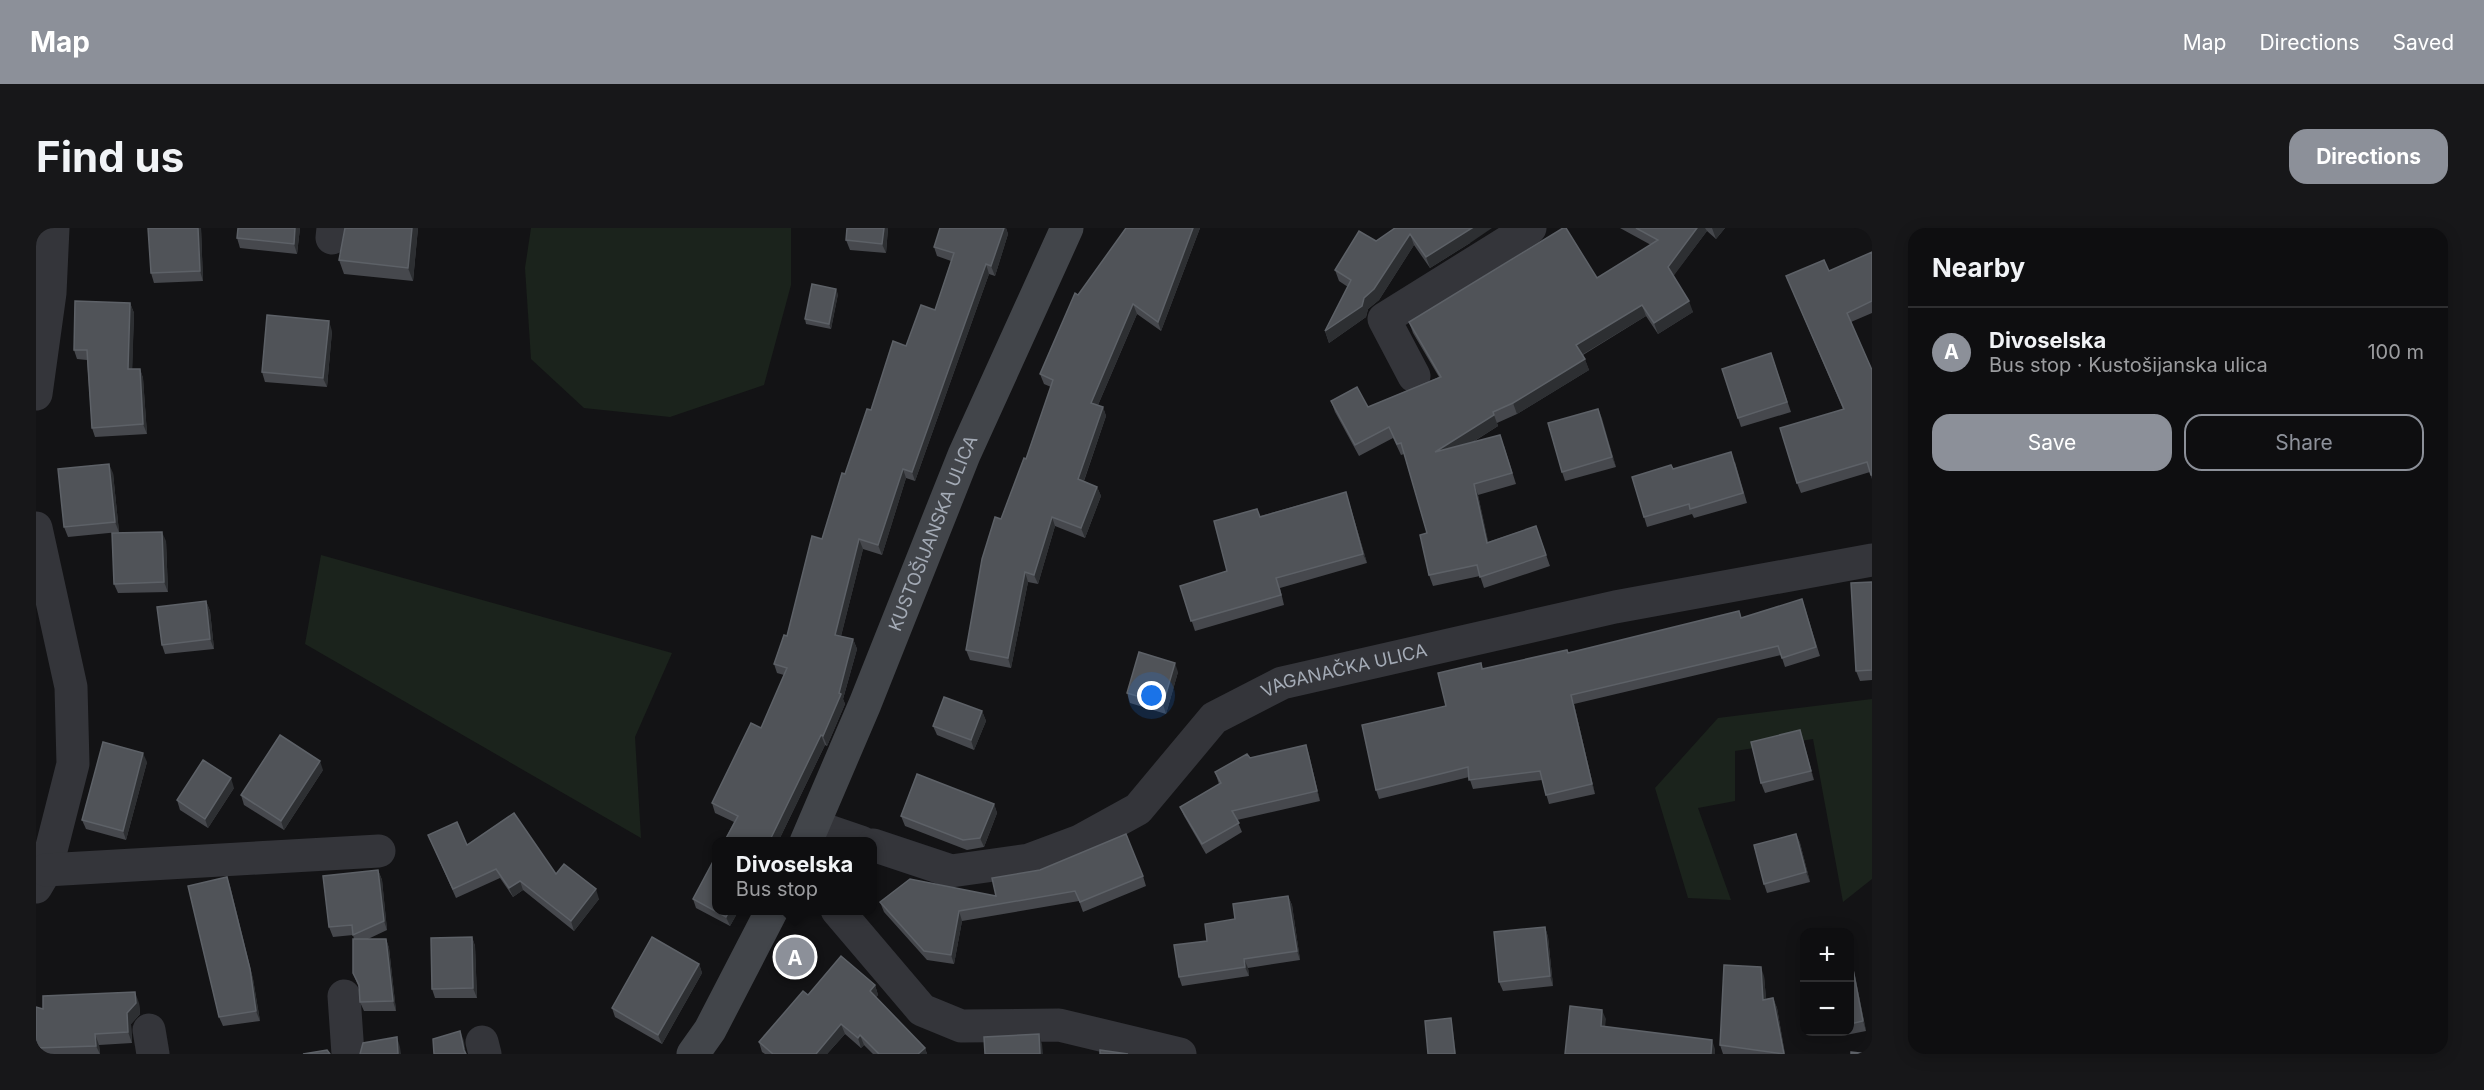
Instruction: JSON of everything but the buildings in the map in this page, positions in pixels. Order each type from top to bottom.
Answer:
[{"type":"street","points":[[36,394],[50,293],[53,228]]},
{"type":"street","name":"KUSTOŠIJANSKA ULICA","points":[[810,834],[964,455],[1067,228]]},
{"type":"street","points":[[1414,376],[1384,319],[1530,228]]},
{"type":"street","points":[[36,528],[71,687],[74,764],[41,878],[379,851]]},
{"type":"street","name":"VAGANAČKA ULICA","points":[[877,846],[951,871],[1029,860],[1080,841],[1138,809],[1214,718],[1282,683],[1615,608],[1872,560]]},
{"type":"street","points":[[810,834],[829,837]]},
{"type":"street","points":[[693,1054],[710,1030],[769,915]]},
{"type":"street","points":[[841,915],[922,1011],[961,1026],[1059,1025],[1180,1054]]},
{"type":"street","points":[[344,996],[348,1054]]},
{"type":"shaded area","points":[[531,228],[791,228],[791,285],[764,385],[670,417],[584,408],[531,359],[525,268]]},
{"type":"shaded area","points":[[321,555],[672,653],[635,737],[641,838],[305,644]]},
{"type":"shaded area","points":[[1872,699],[1872,879],[1843,902],[1813,739],[1735,751],[1735,801],[1698,808],[1731,900],[1688,898],[1655,788],[1718,718]]},
{"type":"place","name":"Divoselska","points":[[795,957]]}]
